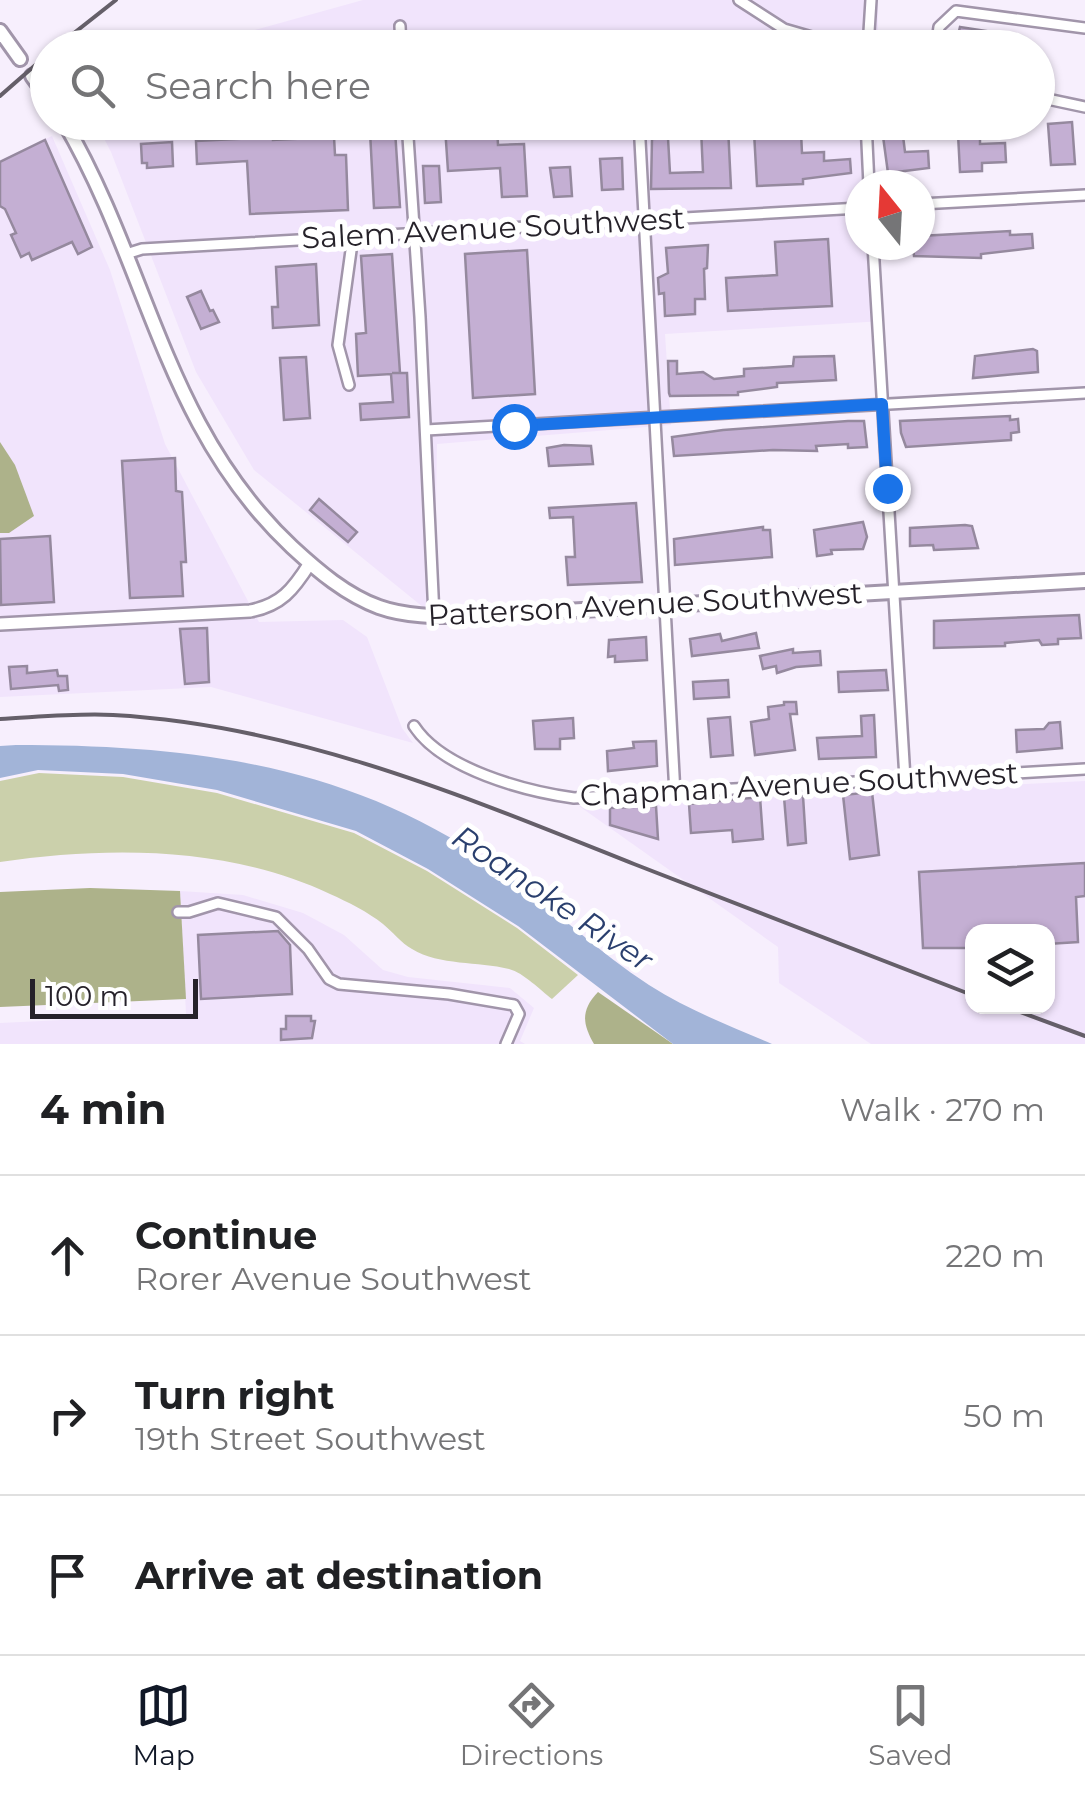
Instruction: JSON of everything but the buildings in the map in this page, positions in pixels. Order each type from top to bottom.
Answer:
[{"type":"main road","points":[[0,32],[20,59]]},
{"type":"main road","name":"Patterson Avenue Southwest","points":[[73,140],[104,200],[204,438],[238,488],[310,563],[377,611],[434,616],[1085,581]]},
{"type":"street","points":[[738,0],[787,30]]},
{"type":"street","points":[[869,30],[871,0]]},
{"type":"street","points":[[938,30],[956,10],[1085,28]]},
{"type":"street","points":[[400,26],[400,30]]},
{"type":"street","points":[[1055,100],[1085,107]]},
{"type":"street","points":[[407,140],[434,616]]},
{"type":"street","points":[[640,140],[675,794]]},
{"type":"street","points":[[867,140],[869,170]]},
{"type":"street","points":[[935,203],[1085,195]]},
{"type":"street","name":"Salem Avenue Southwest","points":[[126,254],[142,249],[845,209]]},
{"type":"street","points":[[349,385],[338,345],[353,236]]},
{"type":"street","points":[[874,260],[904,779]]},
{"type":"street","points":[[426,430],[1085,393]]},
{"type":"street","points":[[0,624],[250,612],[271,607],[289,594],[310,563]]},
{"type":"street","name":"Chapman Avenue Southwest","points":[[414,726],[442,754],[531,791],[574,798],[1085,769]]},
{"type":"street","points":[[178,912],[218,902],[276,917],[308,949],[329,980],[339,984],[449,994],[514,1006],[519,1014],[506,1044]]},
{"type":"shaded area","points":[[363,0],[878,0],[878,30],[255,30]]},
{"type":"shaded area","points":[[43,140],[54,140],[110,270],[165,444],[259,622],[343,620],[367,637],[402,728],[413,743],[211,687],[0,697],[0,160]]},
{"type":"shaded area","points":[[105,140],[873,140],[874,170],[845,170],[845,260],[880,260],[883,321],[665,334],[671,425],[437,444],[434,616],[254,470],[196,372]]},
{"type":"shaded area","points":[[1085,781],[1085,1044],[871,1044],[779,983],[778,947],[579,806]]},
{"type":"shaded area","points":[[180,891],[243,895],[303,913],[344,935],[383,970],[408,977],[510,988],[534,1008],[520,1041],[525,1044],[0,1044],[0,1023],[186,1014]]},
{"type":"green space","points":[[0,442],[15,465],[34,516],[9,533],[0,533]]},
{"type":"green space","points":[[39,773],[123,777],[217,793],[354,833],[427,871],[517,928],[578,975],[552,999],[515,971],[423,954],[351,904],[251,866],[125,852],[0,862],[0,781]]},
{"type":"green space","points":[[90,888],[180,891],[186,999],[0,1007],[0,892]]},
{"type":"green space","points":[[598,992],[673,1044],[594,1044],[585,1017]]},
{"type":"water","points":[[0,746],[143,749],[204,756],[324,782],[381,803],[438,831],[493,865],[649,985],[694,1010],[772,1044],[673,1044],[518,926],[428,869],[356,831],[217,790],[123,774],[38,770],[0,778]]},
{"type":"railway","points":[[78,30],[116,0]]},
{"type":"railway","points":[[0,96],[30,70]]},
{"type":"railway","points":[[0,719],[113,715],[248,733],[314,749],[444,790],[965,992]]},
{"type":"railway","points":[[1026,1014],[1085,1036]]},
{"type":"route","points":[[514,426],[882,404],[887,488]]},
{"type":"water label","name":"Roanoke River","points":[[553,898]]}]
